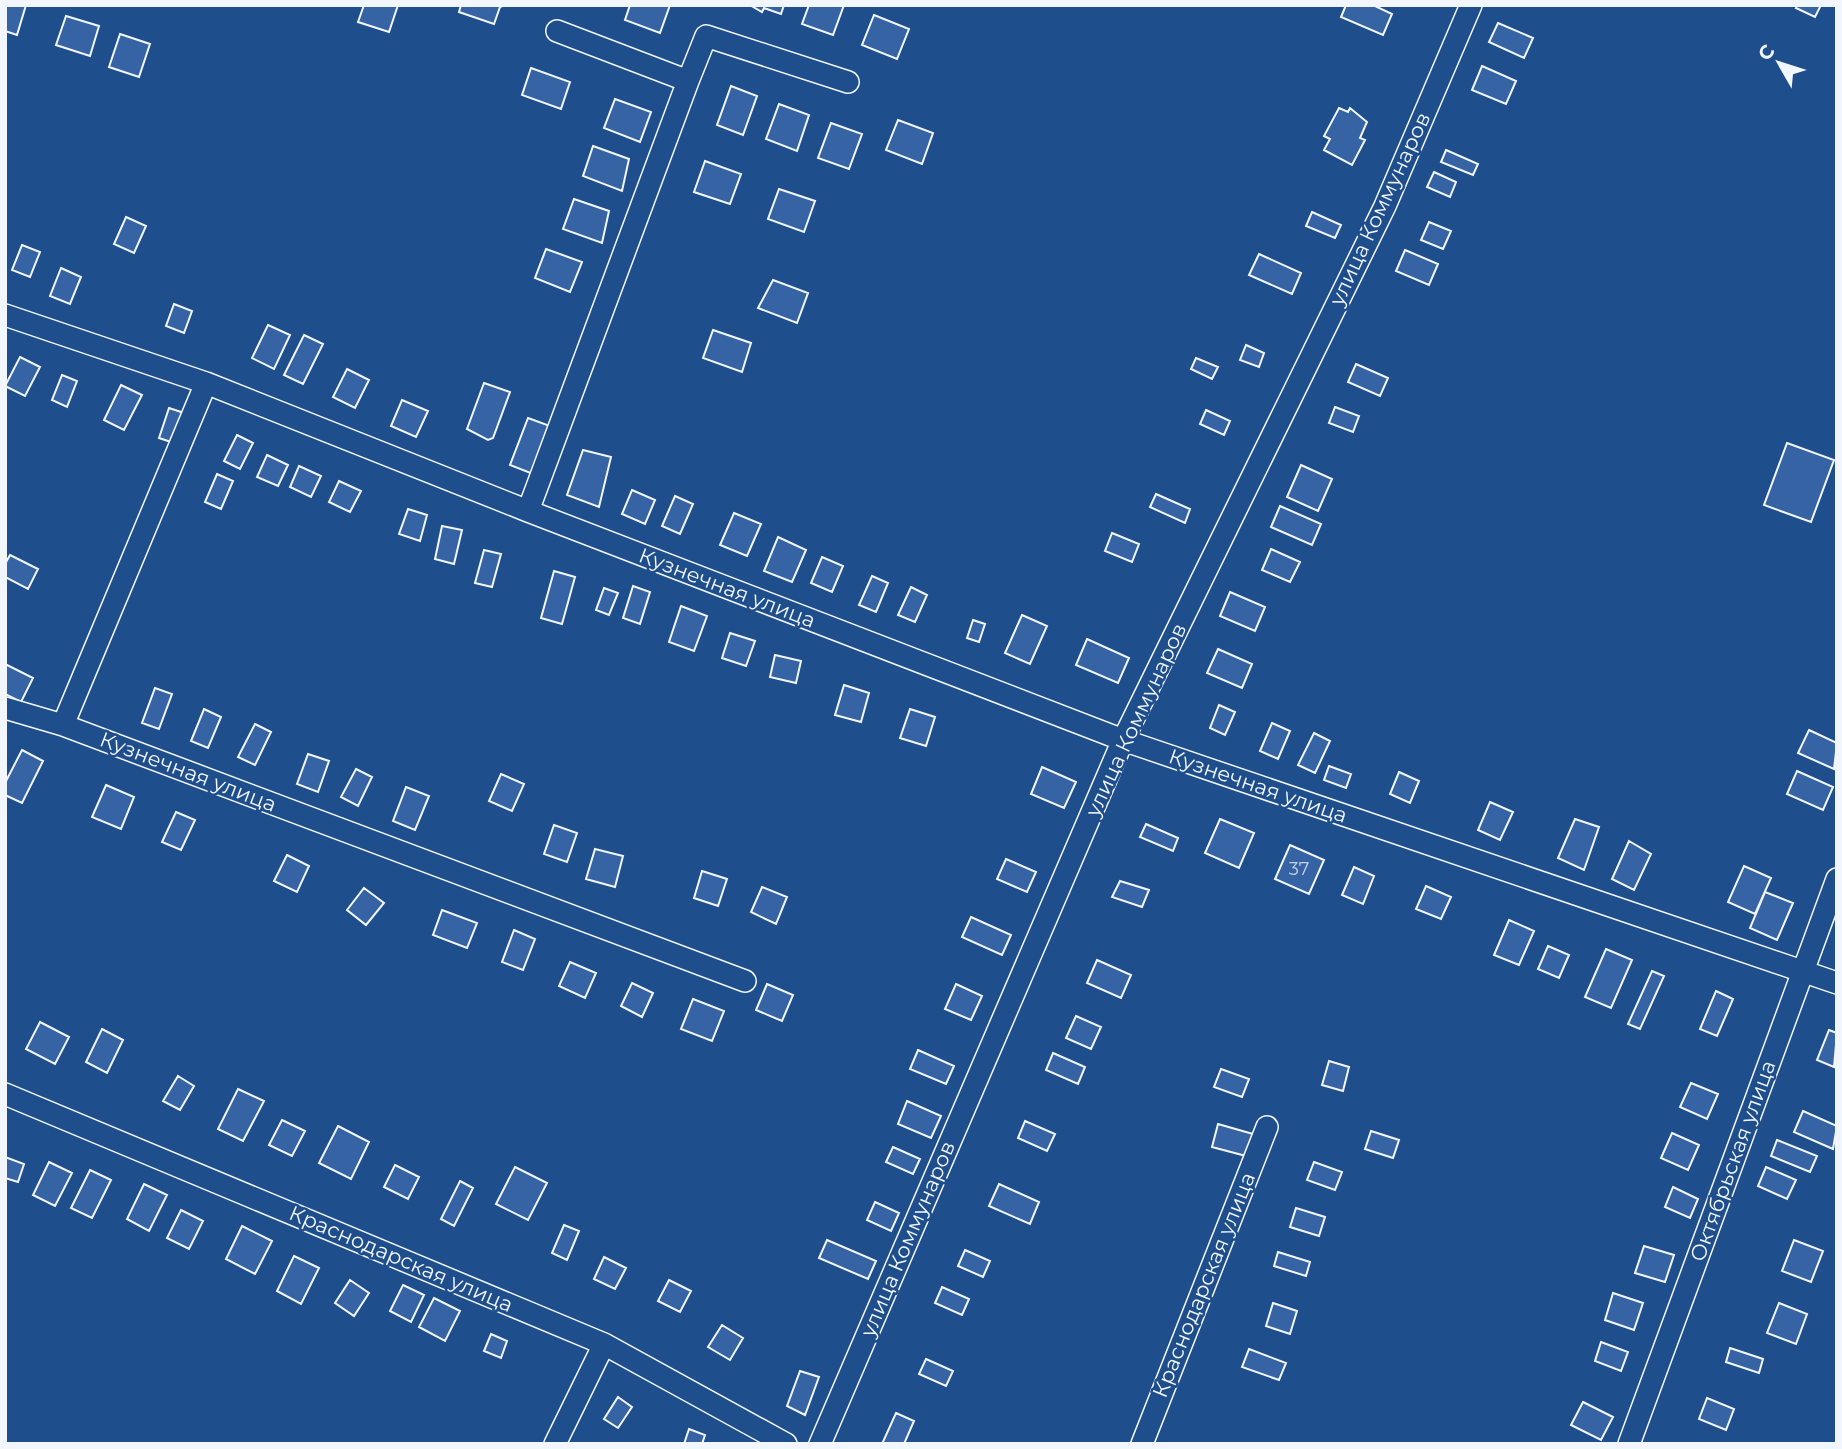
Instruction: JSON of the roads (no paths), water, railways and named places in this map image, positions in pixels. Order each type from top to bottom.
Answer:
[{"type":"street","name":"улица Коммунаров","points":[[820,1444],[1124,740],[1384,206],[1471,5]]},
{"type":"street","points":[[557,31],[688,81]]},
{"type":"street","points":[[528,512],[706,37],[848,82]]},
{"type":"street","name":"Кузнечная улица","points":[[5,315],[206,383],[528,512],[1124,740],[1837,984]]},
{"type":"street","points":[[63,725],[206,383]]},
{"type":"street","name":"Кузнечная улица","points":[[5,708],[63,725],[745,981]]},
{"type":"street","name":"Октябрьская улица","points":[[1629,1444],[1837,879]]},
{"type":"street","name":"Краснодарская улица","points":[[5,1094],[604,1344],[786,1444]]},
{"type":"street","name":"Краснодарская улица","points":[[1142,1444],[1267,1127]]},
{"type":"street","points":[[555,1444],[604,1344]]}]
